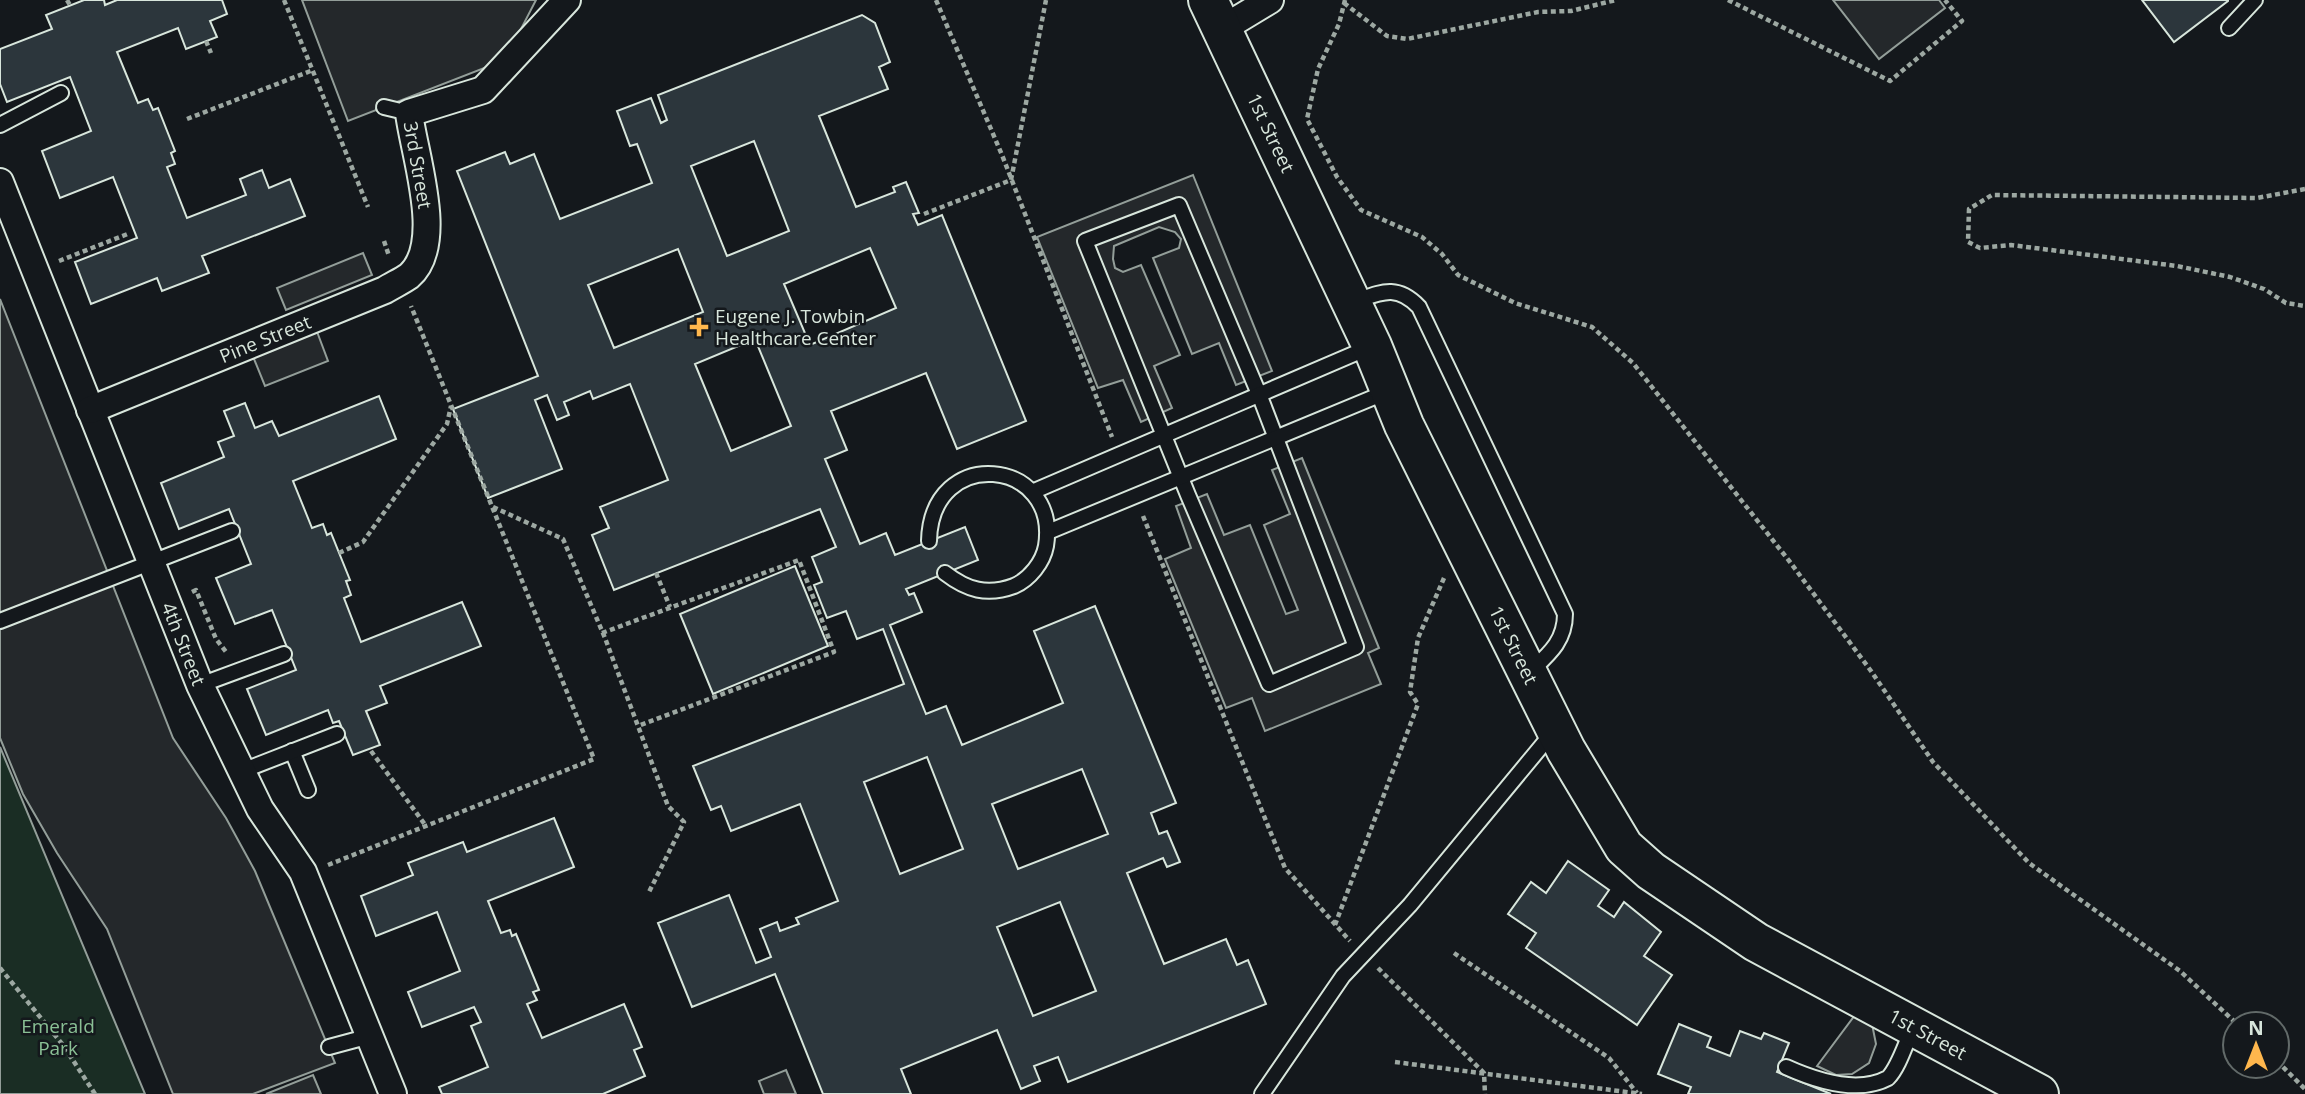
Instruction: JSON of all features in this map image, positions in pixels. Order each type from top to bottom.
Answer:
[{"type":"street","name":"3rd Street","points":[[425,249],[428,221],[397,110],[483,90],[566,0]]},
{"type":"street","points":[[1215,15],[1270,0]]},
{"type":"street","name":"1st Street","points":[[1215,15],[1352,303],[1390,391],[1527,674],[1555,730],[1618,838],[1651,871],[1755,942],[2027,1091]]},
{"type":"street","name":"4th Street","points":[[0,182],[200,685],[260,809],[303,872],[393,1094]]},
{"type":"street","name":"Pine Street","points":[[90,410],[385,290],[411,275],[425,249]]},
{"type":"lane","points":[[2229,28],[2255,0]]},
{"type":"lane","points":[[0,125],[61,93]]},
{"type":"lane","points":[[1179,205],[1259,394],[1356,647],[1269,684],[1164,434],[1085,241],[1179,205]]},
{"type":"lane","points":[[1352,303],[1388,291],[1407,295],[1419,307],[1559,601],[1565,614],[1565,626],[1555,649],[1527,674]]},
{"type":"lane","points":[[1032,492],[1372,346]]},
{"type":"lane","points":[[1048,532],[1390,391]]},
{"type":"lane","points":[[929,541],[930,522],[936,505],[947,490],[963,479],[981,474],[1000,474],[1018,481],[1032,492],[1046,518],[1048,532],[1045,552],[1035,570],[1020,583],[1001,591],[980,591],[961,585],[945,573]]},
{"type":"lane","points":[[0,621],[232,531]]},
{"type":"lane","points":[[200,685],[284,654]]},
{"type":"lane","points":[[1262,1094],[1343,976],[1410,905],[1555,730]]},
{"type":"lane","points":[[242,771],[337,734]]},
{"type":"lane","points":[[292,751],[308,790]]},
{"type":"lane","points":[[1786,1068],[1838,1090],[1860,1092],[1888,1077],[1914,1027]]},
{"type":"lane","points":[[329,1047],[370,1036]]},
{"type":"path","points":[[284,0],[368,207]]},
{"type":"path","points":[[936,0],[1011,180],[1112,438]]},
{"type":"path","points":[[1011,180],[1046,0]]},
{"type":"path","points":[[1615,0],[1571,11],[1538,12],[1407,39],[1387,36],[1344,1],[1339,23],[1318,69],[1307,119],[1337,177],[1361,210],[1422,237],[1442,254],[1458,275],[1515,303],[1592,327],[1633,363],[1790,562],[1933,762],[2029,863],[2180,971],[2222,1010]]},
{"type":"path","points":[[1728,0],[1890,81],[1962,21],[1945,0]]},
{"type":"path","points":[[206,41],[211,53]]},
{"type":"path","points":[[187,119],[313,70]]},
{"type":"path","points":[[924,214],[1011,180]]},
{"type":"path","points":[[2305,189],[2256,198],[1992,195],[1969,209],[1968,242],[1980,248],[2011,245],[2177,266],[2230,277],[2264,289],[2286,303],[2305,306]]},
{"type":"path","points":[[51,264],[130,233]]},
{"type":"path","points":[[384,241],[391,264]]},
{"type":"path","points":[[320,868],[594,759],[411,305]]},
{"type":"path","points":[[339,553],[363,542],[447,424],[451,405]]},
{"type":"path","points":[[492,507],[563,539],[668,806],[684,822],[649,892]]},
{"type":"path","points":[[1142,514],[1285,868],[1353,944]]},
{"type":"path","points":[[602,633],[799,560],[834,652],[638,726]]},
{"type":"path","points":[[656,573],[670,607]]},
{"type":"path","points":[[1335,925],[1418,704],[1410,692],[1418,638],[1444,578]]},
{"type":"path","points":[[185,594],[196,590],[216,639],[231,655]]},
{"type":"path","points":[[371,751],[426,826]]},
{"type":"path","points":[[1454,953],[1609,1058],[1639,1094]]},
{"type":"path","points":[[1376,966],[1484,1073],[1485,1094]]},
{"type":"path","points":[[0,968],[63,1045],[95,1094]]},
{"type":"path","points":[[1395,1062],[1639,1094]]},
{"type":"path","points":[[2291,1075],[2305,1089]]},
{"type":"green space","name":"Emerald Park","points":[[0,747],[145,1094],[0,1094]]},
{"type":"shaded area","points":[[302,0],[536,0],[505,60],[348,121]]},
{"type":"shaded area","points":[[1833,0],[1939,0],[1945,8],[1879,59]]},
{"type":"shaded area","points":[[1193,175],[1272,371],[1236,385],[1219,343],[1192,354],[1153,258],[1179,248],[1181,239],[1175,232],[1159,227],[1114,246],[1115,268],[1123,272],[1141,265],[1180,355],[1154,366],[1172,408],[1141,422],[1123,380],[1098,388],[1037,237]]},
{"type":"shaded area","points":[[363,253],[372,275],[286,310],[277,288]]},
{"type":"shaded area","points":[[0,299],[173,738],[226,818],[255,871],[335,1063],[253,1094],[173,1094],[107,929],[57,853],[23,794],[0,738]]},
{"type":"shaded area","points":[[316,329],[328,361],[265,386],[252,354]]},
{"type":"shaded area","points":[[1302,458],[1379,648],[1368,653],[1381,684],[1265,731],[1252,698],[1226,708],[1165,559],[1191,548],[1176,506],[1207,494],[1224,535],[1250,525],[1286,614],[1298,610],[1264,525],[1290,514],[1272,470]]},
{"type":"shaded area","points":[[1855,1015],[1872,1024],[1876,1044],[1869,1063],[1852,1074],[1836,1075],[1817,1066]]},
{"type":"shaded area","points":[[786,1070],[796,1094],[764,1094],[759,1081]]},
{"type":"shaded area","points":[[313,1075],[321,1094],[266,1094]]},
{"type":"building","points":[[84,0],[104,0],[105,5],[117,0],[222,0],[227,14],[210,21],[217,37],[186,49],[178,28],[117,52],[138,103],[148,99],[153,110],[158,108],[175,151],[171,153],[175,164],[167,167],[187,218],[246,195],[240,179],[262,170],[269,188],[290,179],[305,216],[202,256],[209,273],[162,291],[157,278],[91,304],[75,262],[137,238],[113,177],[60,198],[42,151],[91,131],[70,77],[7,102],[0,84],[0,49],[52,29],[46,15]]},
{"type":"building","points":[[2142,0],[2228,0],[2228,1],[2174,42]]},
{"type":"building","points":[[862,15],[875,23],[890,62],[879,67],[888,89],[819,116],[856,207],[895,192],[893,187],[906,182],[919,213],[913,214],[918,225],[942,215],[1026,421],[957,449],[926,373],[831,411],[847,450],[825,459],[860,544],[886,533],[895,555],[965,527],[978,560],[906,589],[909,595],[914,593],[922,612],[890,625],[926,714],[946,706],[962,745],[1063,703],[1034,631],[1095,606],[1176,803],[1151,813],[1159,834],[1167,831],[1180,862],[1167,867],[1163,858],[1127,873],[1164,964],[1226,939],[1237,965],[1248,960],[1266,1004],[1068,1082],[1058,1057],[1034,1066],[1040,1081],[1021,1089],[997,1030],[901,1069],[911,1094],[823,1094],[775,974],[692,1007],[658,923],[729,895],[756,963],[771,957],[760,929],[777,922],[780,931],[799,924],[796,918],[838,901],[800,804],[731,831],[721,806],[711,810],[693,766],[904,684],[883,629],[857,639],[846,611],[827,618],[814,585],[822,582],[812,557],[836,547],[820,509],[614,590],[592,535],[609,528],[600,507],[668,480],[630,384],[593,399],[590,391],[564,402],[569,415],[557,420],[547,395],[535,400],[562,469],[488,498],[453,409],[538,376],[457,171],[505,152],[510,164],[534,154],[560,219],[652,183],[637,144],[630,146],[617,111],[651,98],[661,123],[667,120],[658,95]],"holes":[[[754,141],[789,231],[727,256],[691,166]],[[870,248],[896,308],[810,345],[784,284]],[[678,249],[703,312],[614,348],[588,285]],[[755,339],[791,426],[731,451],[695,364]],[[927,757],[963,849],[900,874],[864,782]],[[1082,769],[1108,834],[1018,869],[992,804]],[[1060,902],[1096,991],[1033,1016],[997,927]]]},
{"type":"building","points":[[379,396],[396,439],[293,481],[312,528],[323,524],[327,535],[331,533],[350,580],[346,581],[351,595],[344,598],[361,642],[462,602],[481,646],[380,686],[387,703],[366,711],[380,745],[353,755],[339,721],[333,723],[328,710],[266,735],[247,689],[296,670],[272,610],[235,624],[216,578],[251,564],[229,509],[179,529],[161,483],[224,457],[218,442],[234,436],[224,411],[245,403],[255,428],[272,421],[279,436]]},
{"type":"building","points":[[795,566],[828,646],[713,694],[680,614]]},
{"type":"building","points":[[554,818],[574,867],[488,901],[501,933],[510,930],[512,936],[516,934],[539,990],[533,992],[537,1000],[527,1004],[542,1038],[624,1004],[642,1047],[634,1050],[645,1076],[603,1094],[442,1094],[439,1087],[488,1067],[471,1026],[481,1022],[474,1007],[422,1027],[408,992],[460,971],[437,912],[376,936],[361,896],[413,875],[408,863],[463,842],[467,852]]},
{"type":"building","points":[[1568,861],[1609,890],[1598,906],[1614,917],[1624,902],[1661,932],[1644,956],[1672,975],[1637,1025],[1526,948],[1536,933],[1508,914],[1531,882],[1546,893]]},
{"type":"building","points":[[1679,1024],[1711,1037],[1707,1047],[1730,1056],[1740,1031],[1761,1039],[1764,1033],[1789,1043],[1777,1072],[1831,1094],[1688,1094],[1691,1087],[1658,1074]]},
{"type":"place","name":"Eugene J. Towbin Healthcare Center","points":[[699,327]]}]
